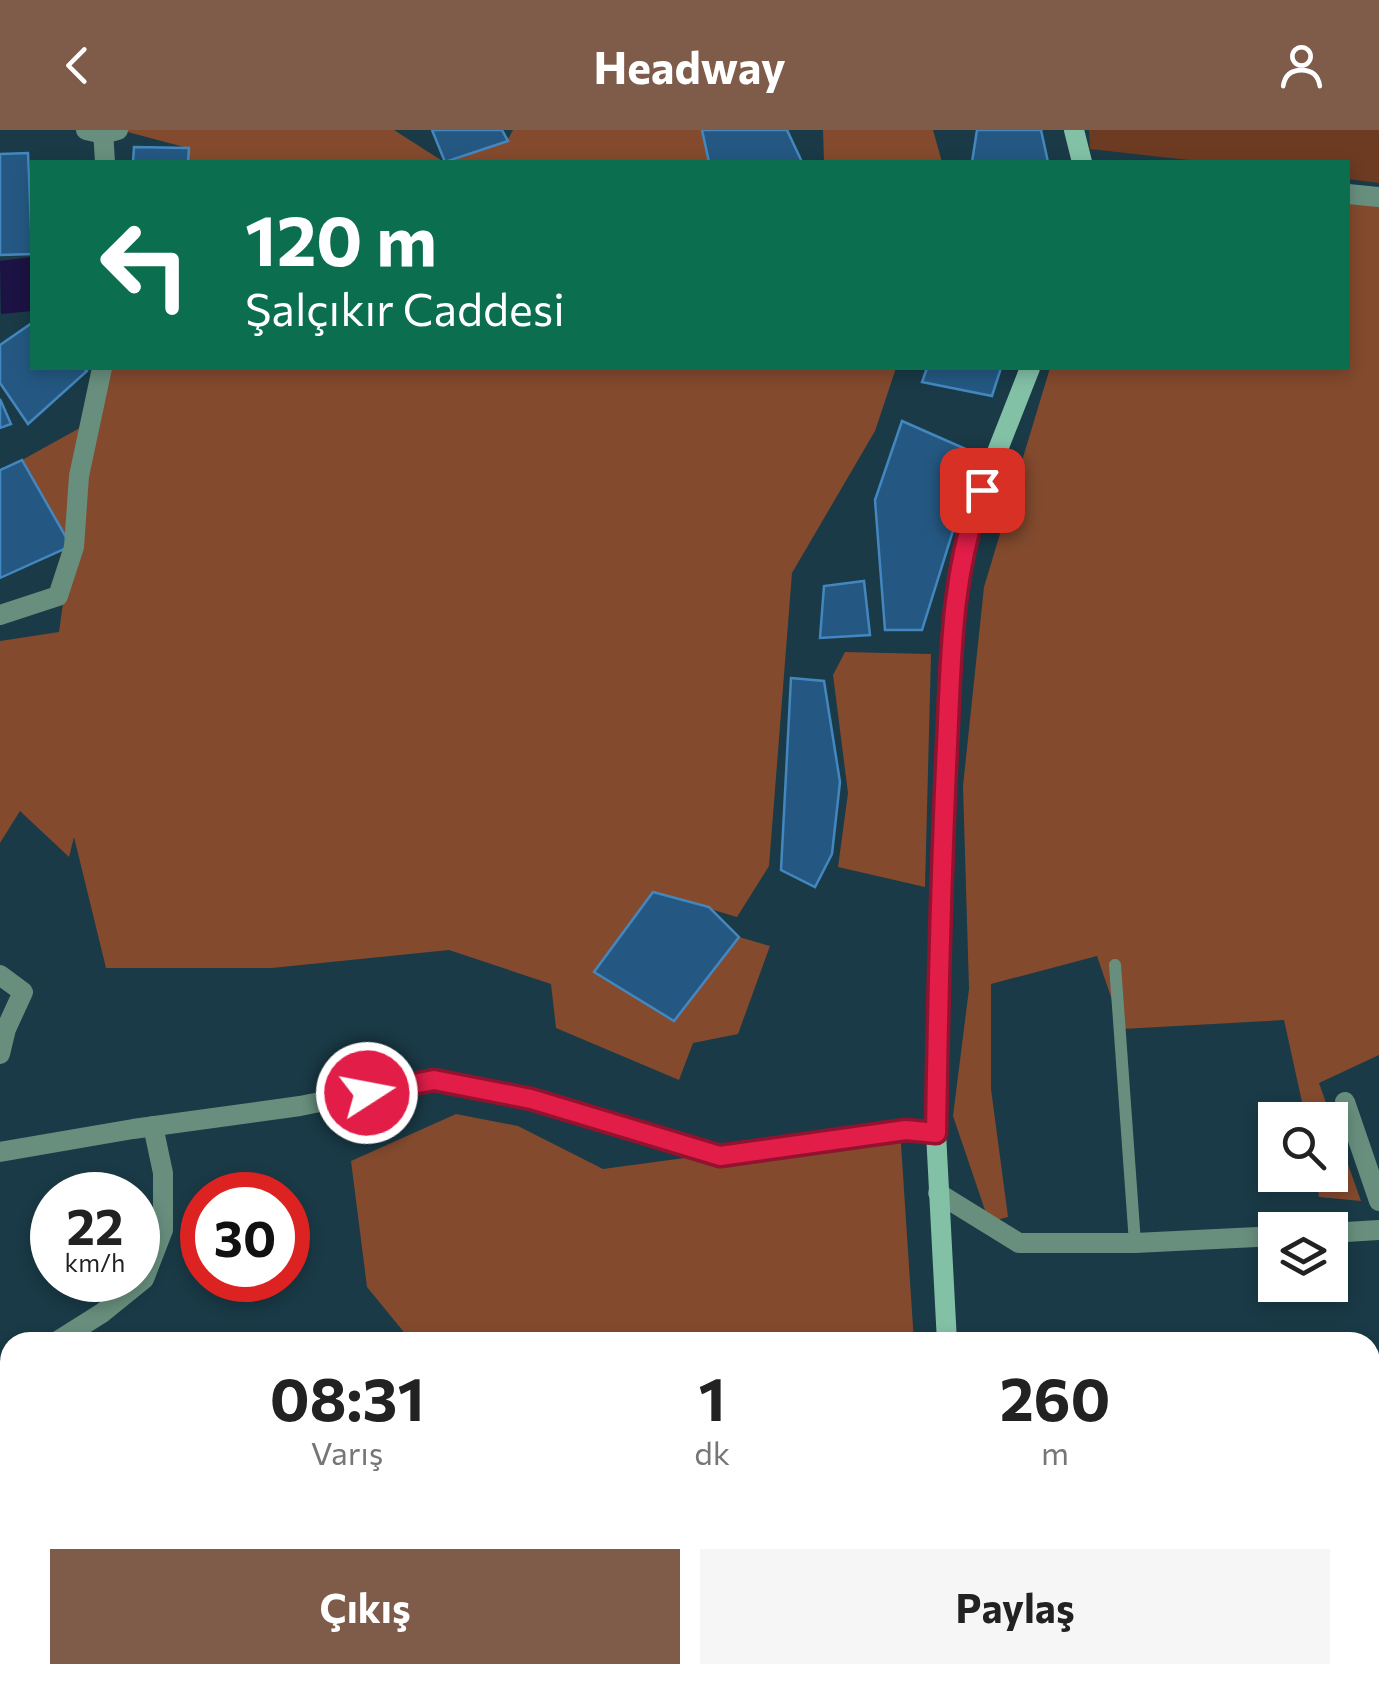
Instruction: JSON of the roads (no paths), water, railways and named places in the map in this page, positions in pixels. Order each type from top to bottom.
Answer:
[{"type":"main road","points":[[1074,130],[1082,160]]},
{"type":"main road","points":[[946,1332],[936,1133],[940,890],[954,607],[973,513],[1029,370]]},
{"type":"street","points":[[103,131],[105,160]]},
{"type":"street","points":[[1350,194],[1379,197]]},
{"type":"street","points":[[0,615],[58,596],[74,547],[78,476],[102,370]]},
{"type":"street","points":[[0,975],[23,992],[6,1029],[0,1054]]},
{"type":"street","points":[[0,1152],[300,1106],[434,1080],[531,1099],[720,1156],[906,1130],[936,1133]]},
{"type":"street","points":[[1348,1108],[1379,1201]]},
{"type":"street","points":[[72,1332],[144,1279],[164,1230],[162,1174],[153,1126]]},
{"type":"street","points":[[938,1193],[1019,1243],[1136,1243],[1258,1237]]},
{"type":"street","points":[[1348,1232],[1379,1230]]},
{"type":"lane","points":[[1114,965],[1136,1243]]}]
